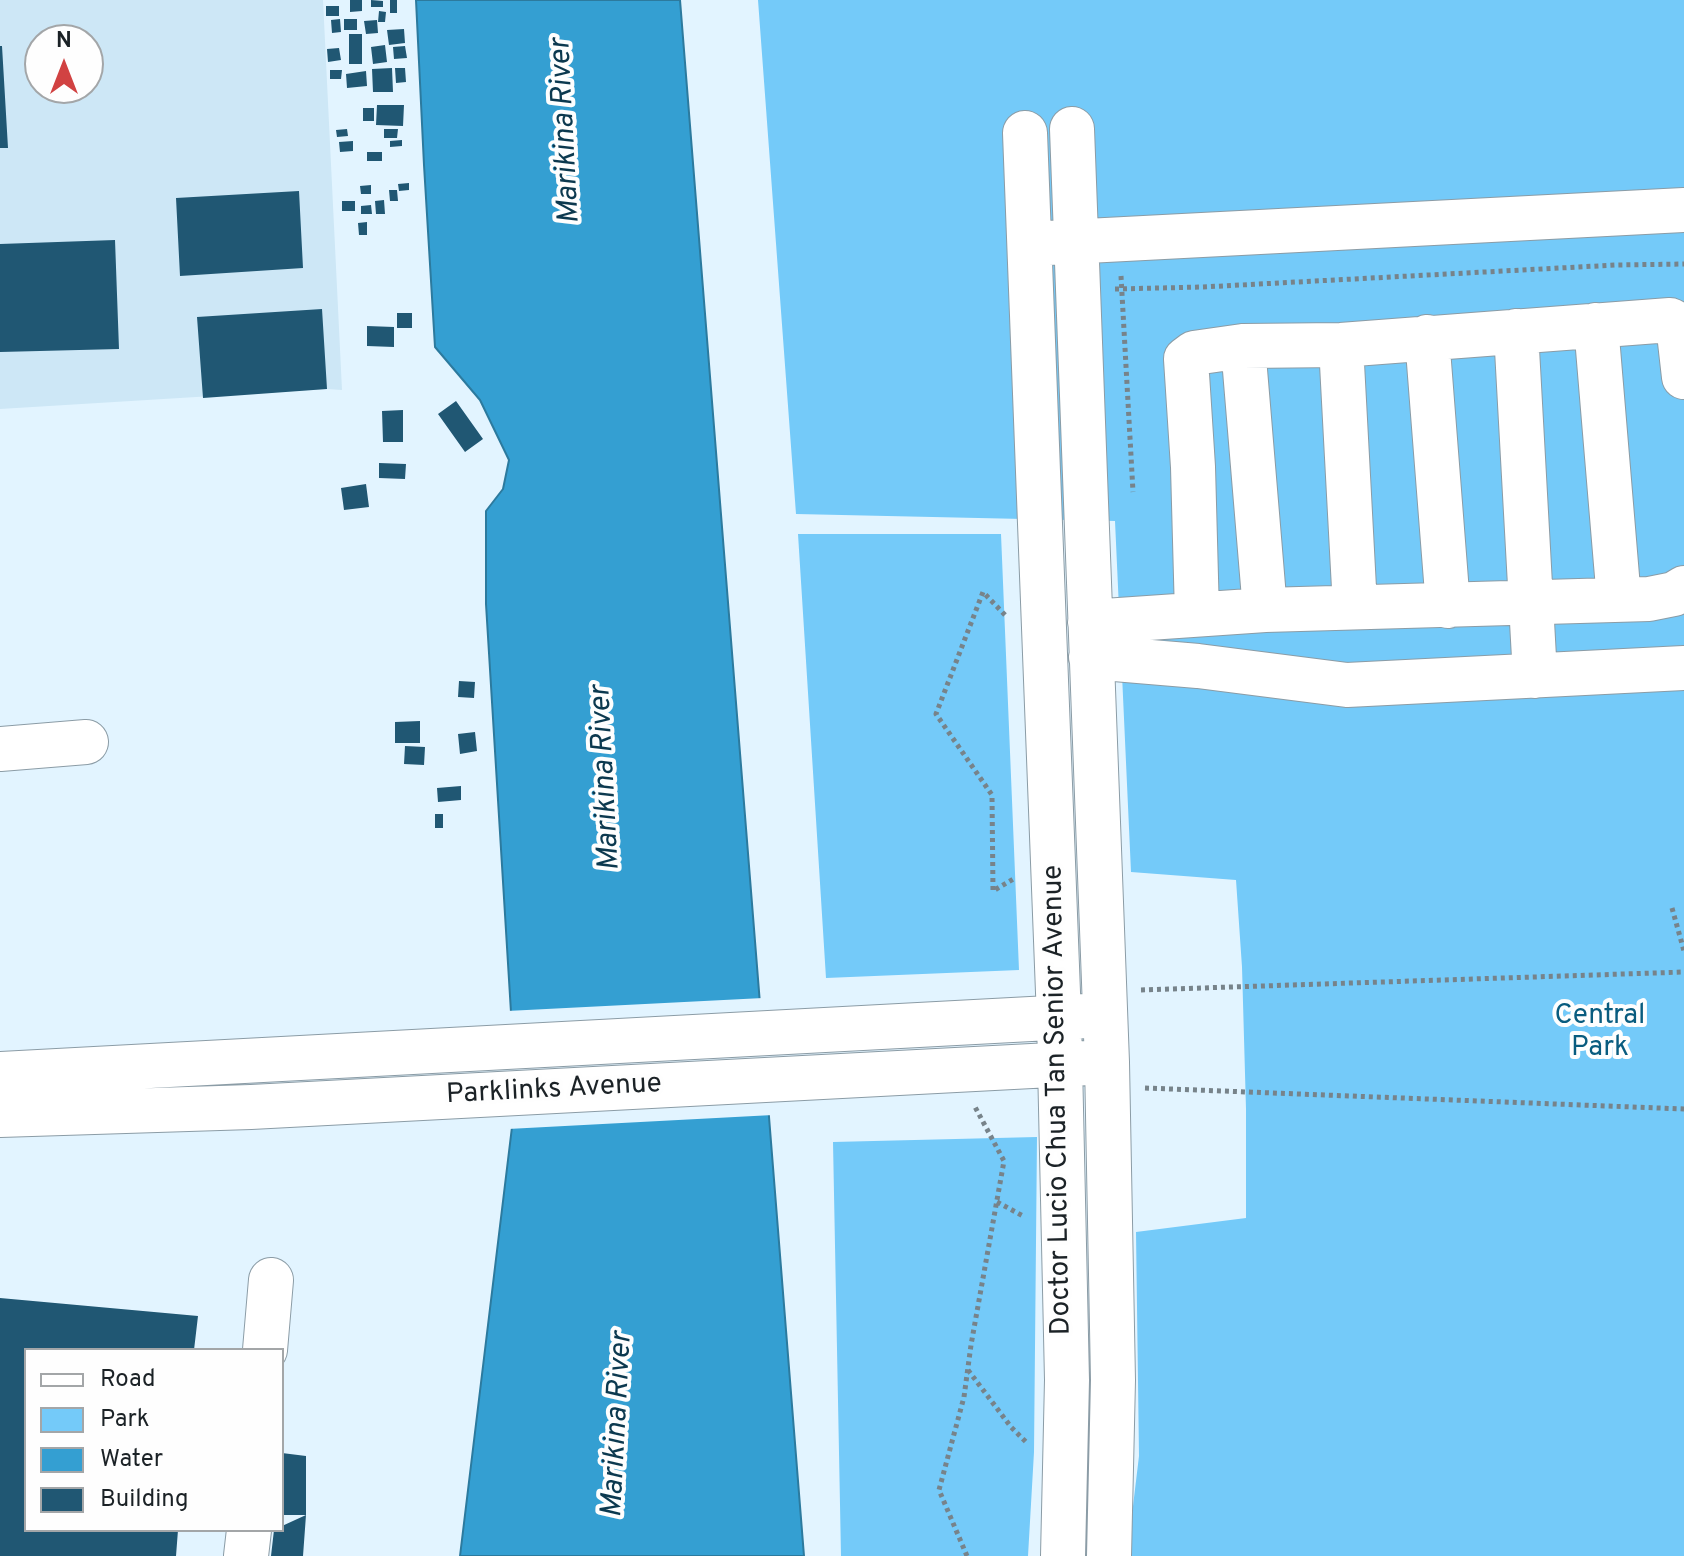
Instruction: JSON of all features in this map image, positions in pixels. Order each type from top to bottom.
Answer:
[{"type":"lane","name":"Doctor Lucio Chua Tan Senior Avenue","points":[[1072,129],[1098,240],[1078,290],[1107,1074],[1113,1380],[1109,1556]]},
{"type":"lane","name":"Doctor Lucio Chua Tan Senior Avenue","points":[[1025,133],[1059,1018],[1067,1380],[1063,1556]]},
{"type":"lane","points":[[1029,244],[1684,210]]},
{"type":"lane","points":[[1197,614],[1186,359],[1194,353],[1243,346],[1341,345],[1670,320],[1678,324],[1684,377]]},
{"type":"lane","points":[[1596,325],[1619,600]]},
{"type":"lane","points":[[1516,331],[1535,676]]},
{"type":"lane","points":[[1427,337],[1448,606]]},
{"type":"lane","points":[[1341,345],[1355,607]]},
{"type":"lane","points":[[1243,346],[1265,610]]},
{"type":"lane","points":[[1090,639],[1197,614],[1649,599],[1674,594],[1684,588]]},
{"type":"lane","points":[[1090,639],[1198,666],[1347,685],[1684,668]]},
{"type":"lane","points":[[0,749],[86,742]]},
{"type":"lane","name":"Parklinks Avenue","points":[[0,1074],[1059,1018],[1105,1004]]},
{"type":"lane","name":"Parklinks Avenue","points":[[0,1115],[251,1107],[1060,1064],[1107,1074]]},
{"type":"lane","points":[[265,1348],[271,1280]]},
{"type":"lane","points":[[246,1556],[249,1532]]},
{"type":"path","points":[[1098,240],[1121,289],[1133,492]]},
{"type":"path","points":[[1078,290],[1684,264]]},
{"type":"path","points":[[1045,650],[983,592],[936,714],[992,795],[993,891],[1053,855]]},
{"type":"path","points":[[1672,908],[1681,927],[1684,951]]},
{"type":"path","points":[[1105,1004],[1684,972]]},
{"type":"path","points":[[954,1070],[1004,1161],[964,1397],[939,1490],[967,1556]]},
{"type":"path","points":[[1107,1074],[1684,1109]]},
{"type":"path","points":[[968,1369],[1011,1427],[1064,1478]]},
{"type":"shaded area","points":[[0,0],[323,0],[342,390],[0,409]]},
{"type":"green space","name":"Central Park","points":[[758,0],[1684,0],[1684,1556],[1127,1556],[1139,1456],[1136,1232],[1246,1218],[1242,967],[1236,880],[1131,872],[1115,521],[796,514]]},
{"type":"green space","points":[[798,534],[1001,534],[1019,970],[826,978]]},
{"type":"green space","points":[[1037,1137],[1034,1452],[1028,1556],[841,1556],[833,1142]]},
{"type":"water","name":"Marikina River","points":[[416,0],[680,0],[804,1556],[460,1556],[516,1094],[486,604],[486,511],[503,489],[509,460],[480,400],[435,347]]},
{"type":"pier","points":[[763,998],[773,1115],[508,1129],[512,1094],[507,1011]]},
{"type":"building","points":[[350,0],[362,0],[362,11],[350,12]]},
{"type":"building","points":[[371,0],[383,1],[383,7],[371,7]]},
{"type":"building","points":[[390,0],[397,0],[397,13],[390,13]]},
{"type":"building","points":[[326,6],[339,6],[339,16],[326,16]]},
{"type":"building","points":[[379,11],[386,12],[385,22],[378,22]]},
{"type":"building","points":[[340,19],[341,32],[332,33],[331,20]]},
{"type":"building","points":[[344,19],[357,19],[357,30],[344,30]]},
{"type":"building","points":[[377,20],[378,33],[366,34],[364,21]]},
{"type":"building","points":[[404,29],[405,43],[389,45],[387,30]]},
{"type":"building","points":[[349,34],[362,34],[362,64],[349,64]]},
{"type":"building","points":[[385,45],[387,62],[373,64],[371,47]]},
{"type":"building","points":[[2,46],[8,148],[0,148]]},
{"type":"building","points":[[405,46],[407,58],[394,59],[393,47]]},
{"type":"building","points":[[339,48],[341,60],[328,62],[327,49]]},
{"type":"building","points":[[392,68],[393,92],[373,92],[372,69]]},
{"type":"building","points":[[395,68],[405,68],[406,82],[396,83]]},
{"type":"building","points":[[330,70],[342,70],[341,79],[330,79]]},
{"type":"building","points":[[366,71],[367,86],[347,88],[346,74]]},
{"type":"building","points":[[377,105],[404,105],[403,126],[376,125]]},
{"type":"building","points":[[363,108],[374,108],[374,121],[363,121]]},
{"type":"building","points":[[347,129],[348,136],[337,137],[336,130]]},
{"type":"building","points":[[384,129],[398,129],[397,138],[384,138]]},
{"type":"building","points":[[402,140],[402,146],[390,147],[390,141]]},
{"type":"building","points":[[353,141],[353,151],[340,152],[339,142]]},
{"type":"building","points":[[367,152],[382,152],[382,161],[367,161]]},
{"type":"building","points":[[409,183],[409,190],[399,191],[398,184]]},
{"type":"building","points":[[371,185],[371,194],[361,194],[360,186]]},
{"type":"building","points":[[389,190],[397,190],[398,201],[390,201]]},
{"type":"building","points":[[299,191],[303,268],[180,276],[176,198]]},
{"type":"building","points":[[384,200],[385,214],[376,214],[375,201]]},
{"type":"building","points":[[342,201],[355,201],[355,211],[342,211]]},
{"type":"building","points":[[371,205],[372,214],[361,214],[361,206]]},
{"type":"building","points":[[367,222],[367,235],[359,235],[358,223]]},
{"type":"building","points":[[115,240],[119,349],[0,352],[0,244]]},
{"type":"building","points":[[322,309],[327,389],[203,398],[197,317]]},
{"type":"building","points":[[397,313],[412,313],[412,328],[397,328]]},
{"type":"building","points":[[367,326],[394,327],[394,347],[367,346]]},
{"type":"building","points":[[456,401],[483,439],[465,452],[438,414]]},
{"type":"building","points":[[403,410],[403,442],[383,442],[382,411]]},
{"type":"building","points":[[379,463],[406,464],[405,479],[379,478]]},
{"type":"building","points":[[366,484],[369,507],[344,510],[341,488]]},
{"type":"building","points":[[459,681],[475,682],[474,698],[458,697]]},
{"type":"building","points":[[420,721],[420,743],[395,743],[395,722]]},
{"type":"building","points":[[475,732],[477,751],[460,754],[458,734]]},
{"type":"building","points":[[405,746],[425,747],[424,765],[404,764]]},
{"type":"building","points":[[461,786],[461,800],[438,802],[437,788]]},
{"type":"building","points":[[435,814],[443,814],[443,828],[435,828]]},
{"type":"building","points":[[0,1298],[198,1316],[194,1348],[24,1348],[24,1532],[178,1532],[176,1556],[0,1556]]},
{"type":"building","points":[[284,1453],[306,1456],[306,1515],[284,1515]]},
{"type":"building","points":[[306,1515],[303,1556],[271,1556],[274,1532],[284,1532],[284,1525]]}]
